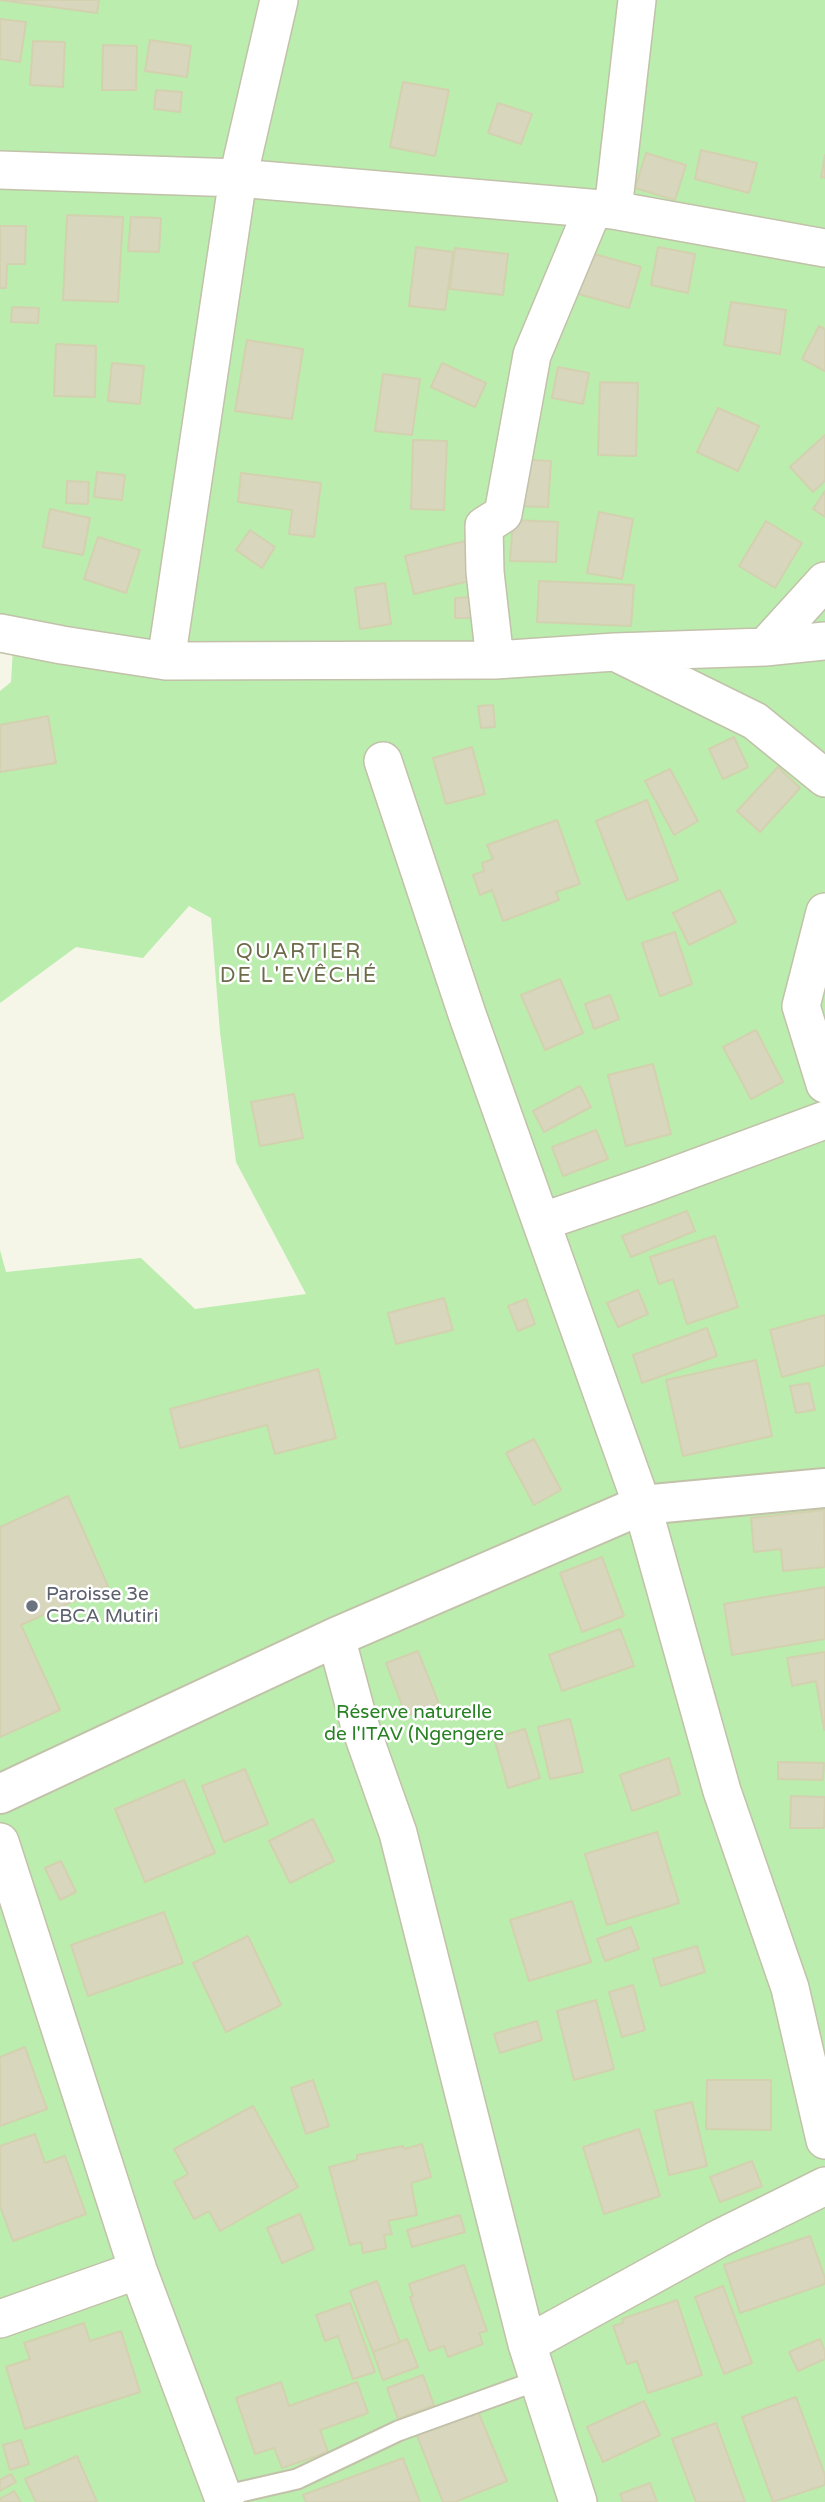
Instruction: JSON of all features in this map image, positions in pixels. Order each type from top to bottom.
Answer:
[{"type":"street","points":[[166,661],[238,178],[279,0]]},
{"type":"street","points":[[495,660],[485,572],[484,526],[503,513],[532,355],[603,209],[637,0]]},
{"type":"street","points":[[0,170],[238,178],[603,209],[825,248]]},
{"type":"street","points":[[765,647],[825,581]]},
{"type":"street","points":[[0,633],[166,661],[495,660],[615,652],[765,647],[825,641]]},
{"type":"street","points":[[615,652],[755,721],[825,778]]},
{"type":"street","points":[[383,761],[467,1014],[642,1505],[722,1791],[790,1988],[825,2140]]},
{"type":"street","points":[[825,912],[801,1006],[825,1084]]},
{"type":"street","points":[[541,1222],[825,1120]]},
{"type":"street","points":[[0,1794],[336,1637],[642,1505],[825,1488]]},
{"type":"street","points":[[336,1637],[359,1723],[398,1833],[527,2344],[578,2502]]},
{"type":"street","points":[[0,1842],[138,2270],[224,2499]]},
{"type":"street","points":[[527,2344],[718,2239],[825,2186]]},
{"type":"street","points":[[0,2319],[138,2270]]},
{"type":"lane","points":[[224,2499],[297,2479],[398,2431],[539,2380]]},
{"type":"green space","name":"Réserve naturelle de l'ITAV (Ngengere","points":[[0,0],[825,0],[825,2502],[0,2502],[0,1250],[6,1272],[141,1258],[195,1309],[306,1294],[236,1162],[220,1032],[211,918],[189,906],[143,958],[76,947],[0,1003],[0,691],[11,682],[13,648],[0,644]]},
{"type":"building","points":[[0,0],[99,0],[97,13]]},
{"type":"building","points":[[0,19],[26,22],[20,62],[0,59]]},
{"type":"building","points":[[150,40],[191,46],[187,77],[145,71]]},
{"type":"building","points":[[33,41],[65,42],[63,87],[30,85]]},
{"type":"building","points":[[103,45],[137,46],[136,90],[102,90]]},
{"type":"building","points":[[403,82],[449,90],[435,156],[390,147]]},
{"type":"building","points":[[156,90],[182,92],[180,112],[154,109]]},
{"type":"building","points":[[498,103],[532,114],[521,144],[488,133]]},
{"type":"building","points":[[701,150],[757,163],[749,193],[695,179]]},
{"type":"building","points":[[646,153],[686,165],[675,200],[635,188]]},
{"type":"building","points":[[825,155],[825,178],[821,177]]},
{"type":"building","points":[[67,215],[123,217],[118,302],[63,300]]},
{"type":"building","points":[[131,217],[161,218],[159,252],[128,251]]},
{"type":"building","points":[[0,226],[26,226],[25,264],[7,264],[6,288],[0,288]]},
{"type":"building","points":[[416,247],[453,252],[445,310],[409,306]]},
{"type":"building","points":[[658,247],[695,254],[688,293],[651,285]]},
{"type":"building","points":[[455,248],[508,254],[503,295],[450,289]]},
{"type":"building","points":[[580,250],[641,267],[629,308],[568,291]]},
{"type":"building","points":[[731,302],[786,310],[780,354],[724,345]]},
{"type":"building","points":[[12,307],[39,308],[38,323],[11,322]]},
{"type":"building","points":[[819,326],[825,329],[825,371],[802,359]]},
{"type":"building","points":[[247,340],[303,349],[292,419],[235,411]]},
{"type":"building","points":[[56,344],[96,346],[95,397],[54,396]]},
{"type":"building","points":[[112,363],[144,366],[140,404],[108,401]]},
{"type":"building","points":[[442,363],[486,383],[475,407],[431,387]]},
{"type":"building","points":[[558,367],[589,373],[583,404],[552,398]]},
{"type":"building","points":[[383,374],[420,379],[412,435],[375,431]]},
{"type":"building","points":[[600,382],[638,383],[636,456],[598,455]]},
{"type":"building","points":[[718,408],[759,426],[738,471],[697,452]]},
{"type":"building","points":[[825,435],[825,481],[813,492],[790,467]]},
{"type":"building","points":[[413,440],[447,441],[444,510],[411,509]]},
{"type":"building","points":[[515,459],[551,461],[548,507],[513,506]]},
{"type":"building","points":[[97,472],[125,475],[122,500],[94,497]]},
{"type":"building","points":[[241,473],[321,483],[314,537],[289,534],[292,510],[238,502]]},
{"type":"building","points":[[67,481],[89,482],[88,504],[66,503]]},
{"type":"building","points":[[825,491],[825,517],[813,509]]},
{"type":"building","points":[[50,509],[90,518],[83,555],[43,547]]},
{"type":"building","points":[[599,512],[633,519],[622,579],[587,573]]},
{"type":"building","points":[[513,520],[558,522],[556,562],[510,561]]},
{"type":"building","points":[[766,521],[802,543],[775,588],[739,566]]},
{"type":"building","points":[[250,530],[275,547],[262,568],[236,550]]},
{"type":"building","points":[[98,537],[140,550],[126,593],[84,579]]},
{"type":"building","points":[[465,541],[474,580],[414,594],[405,556]]},
{"type":"building","points":[[539,581],[634,585],[631,626],[537,622]]},
{"type":"building","points":[[385,583],[391,624],[360,629],[355,588]]},
{"type":"building","points":[[471,597],[472,618],[455,618],[455,598]]},
{"type":"building","points":[[493,705],[495,727],[481,728],[478,706]]},
{"type":"building","points":[[48,716],[56,763],[0,772],[0,725]]},
{"type":"building","points":[[734,737],[748,767],[723,779],[709,749]]},
{"type":"building","points":[[472,747],[485,794],[446,804],[433,758]]},
{"type":"building","points":[[778,767],[800,788],[760,832],[737,811]]},
{"type":"building","points":[[670,769],[698,821],[674,835],[645,781]]},
{"type":"building","points":[[647,800],[678,880],[627,900],[596,821]]},
{"type":"building","points":[[557,820],[580,884],[556,892],[559,900],[503,921],[492,890],[480,895],[473,875],[484,871],[482,863],[493,859],[487,845]]},
{"type":"building","points":[[720,890],[736,922],[689,945],[673,913]]},
{"type":"building","points":[[675,932],[692,984],[660,996],[642,943]]},
{"type":"building","points":[[560,979],[583,1033],[545,1050],[521,995]]},
{"type":"building","points":[[610,995],[619,1019],[594,1029],[585,1004]]},
{"type":"building","points":[[756,1030],[783,1082],[751,1099],[723,1047]]},
{"type":"building","points":[[653,1064],[671,1134],[626,1146],[608,1075]]},
{"type":"building","points":[[580,1086],[591,1107],[544,1132],[533,1111]]},
{"type":"building","points":[[294,1094],[303,1138],[260,1146],[251,1102]]},
{"type":"building","points":[[596,1130],[608,1159],[563,1176],[552,1147]]},
{"type":"building","points":[[687,1211],[695,1231],[631,1257],[622,1236]]},
{"type":"building","points":[[715,1236],[738,1307],[687,1324],[673,1279],[659,1284],[650,1257]]},
{"type":"building","points":[[638,1290],[648,1314],[618,1327],[607,1303]]},
{"type":"building","points":[[444,1298],[453,1330],[396,1344],[388,1313]]},
{"type":"building","points":[[526,1299],[535,1324],[518,1331],[508,1306]]},
{"type":"building","points":[[825,1315],[825,1365],[782,1377],[770,1330]]},
{"type":"building","points":[[707,1328],[717,1356],[642,1383],[633,1355]]},
{"type":"building","points":[[756,1360],[772,1436],[683,1456],[666,1380]]},
{"type":"building","points":[[318,1369],[336,1438],[275,1454],[267,1425],[180,1448],[170,1409]]},
{"type":"building","points":[[809,1383],[815,1410],[796,1413],[790,1386]]},
{"type":"building","points":[[534,1439],[561,1490],[534,1505],[506,1453]]},
{"type":"building","name":"Paroisse 3e CBCA Mutiri","points":[[68,1496],[108,1586],[21,1625],[60,1710],[0,1737],[0,1527]]},
{"type":"building","points":[[824,1510],[825,1567],[783,1571],[781,1549],[754,1552],[751,1518]]},
{"type":"building","points":[[602,1557],[624,1616],[582,1632],[560,1573]]},
{"type":"building","points":[[825,1587],[825,1639],[732,1655],[724,1604]]},
{"type":"building","points":[[620,1629],[634,1666],[562,1691],[549,1655]]},
{"type":"building","points":[[418,1651],[439,1704],[406,1716],[386,1663]]},
{"type":"building","points":[[825,1652],[824,1730],[816,1681],[792,1686],[787,1658]]},
{"type":"building","points":[[570,1719],[583,1772],[550,1779],[538,1727]]},
{"type":"building","points":[[525,1729],[540,1778],[508,1788],[494,1738]]},
{"type":"building","points":[[669,1758],[680,1794],[632,1811],[620,1775]]},
{"type":"building","points":[[778,1762],[824,1763],[823,1780],[778,1779]]},
{"type":"building","points":[[245,1769],[268,1824],[224,1842],[202,1786]]},
{"type":"building","points":[[184,1780],[215,1853],[145,1882],[115,1809]]},
{"type":"building","points":[[791,1796],[825,1797],[824,1828],[790,1828]]},
{"type":"building","points":[[313,1819],[334,1861],[290,1883],[269,1841]]},
{"type":"building","points":[[657,1832],[679,1903],[607,1925],[585,1854]]},
{"type":"building","points":[[61,1861],[76,1892],[60,1900],[45,1868]]},
{"type":"building","points":[[572,1901],[591,1962],[529,1981],[510,1920]]},
{"type":"building","points":[[164,1912],[183,1963],[88,1996],[71,1945]]},
{"type":"building","points":[[631,1927],[639,1949],[605,1961],[597,1939]]},
{"type":"building","points":[[248,1936],[281,2005],[226,2032],[193,1963]]},
{"type":"building","points":[[697,1946],[705,1972],[661,1986],[653,1959]]},
{"type":"building","points":[[633,1985],[645,2030],[622,2037],[609,1992]]},
{"type":"building","points":[[596,2000],[614,2069],[574,2080],[557,2011]]},
{"type":"building","points":[[537,2021],[542,2040],[500,2053],[494,2034]]},
{"type":"building","points":[[25,2047],[47,2109],[0,2126],[0,2057]]},
{"type":"building","points":[[313,2080],[329,2126],[306,2134],[291,2088]]},
{"type":"building","points":[[707,2080],[771,2080],[771,2130],[706,2129]]},
{"type":"building","points":[[692,2102],[707,2166],[669,2175],[655,2111]]},
{"type":"building","points":[[253,2106],[298,2187],[220,2231],[209,2211],[194,2219],[174,2182],[188,2174],[174,2149]]},
{"type":"building","points":[[639,2129],[660,2196],[604,2214],[583,2147]]},
{"type":"building","points":[[35,2134],[45,2163],[65,2156],[86,2214],[13,2241],[0,2206],[0,2146]]},
{"type":"building","points":[[422,2144],[431,2177],[411,2183],[417,2215],[388,2221],[392,2234],[384,2235],[386,2248],[363,2253],[361,2242],[350,2245],[329,2167],[357,2160],[357,2155]]},
{"type":"building","points":[[752,2161],[762,2186],[720,2202],[710,2177]]},
{"type":"building","points":[[300,2214],[314,2249],[282,2263],[267,2228]]},
{"type":"building","points":[[460,2215],[465,2232],[412,2247],[407,2230]]},
{"type":"building","points":[[810,2236],[825,2284],[740,2313],[724,2265]]},
{"type":"building","points":[[464,2265],[487,2331],[479,2333],[483,2344],[448,2357],[444,2346],[429,2351],[410,2297],[413,2296],[409,2284]]},
{"type":"building","points":[[377,2281],[400,2342],[373,2352],[350,2291]]},
{"type":"building","points":[[723,2286],[752,2363],[724,2374],[695,2297]]},
{"type":"building","points":[[677,2300],[702,2375],[648,2393],[637,2361],[627,2364],[613,2326],[623,2323],[622,2319]]},
{"type":"building","points":[[350,2303],[375,2372],[353,2379],[338,2336],[325,2341],[316,2315]]},
{"type":"building","points":[[84,2323],[90,2341],[121,2331],[140,2392],[25,2429],[6,2367],[30,2359],[24,2343]]},
{"type":"building","points":[[407,2339],[418,2367],[383,2380],[373,2352]]},
{"type":"building","points":[[820,2339],[825,2359],[798,2371],[789,2352]]},
{"type":"building","points":[[423,2375],[434,2405],[398,2419],[387,2388]]},
{"type":"building","points":[[281,2382],[289,2406],[357,2382],[368,2413],[320,2430],[328,2452],[282,2468],[274,2448],[255,2454],[236,2398]]},
{"type":"building","points":[[796,2397],[825,2475],[825,2485],[773,2502],[742,2417]]},
{"type":"building","points":[[644,2401],[660,2435],[603,2462],[587,2427]]},
{"type":"building","points":[[477,2409],[507,2481],[455,2502],[443,2502],[416,2433]]},
{"type":"building","points":[[716,2423],[745,2502],[696,2502],[672,2439]]},
{"type":"building","points":[[21,2440],[29,2464],[10,2470],[3,2445]]},
{"type":"building","points":[[77,2456],[97,2502],[36,2502],[25,2479]]},
{"type":"building","points":[[403,2458],[420,2502],[306,2502],[303,2495]]},
{"type":"building","points":[[11,2474],[16,2482],[0,2491],[0,2480]]},
{"type":"building","points":[[650,2483],[657,2502],[623,2502],[620,2494]]},
{"type":"building","points":[[14,2491],[21,2502],[0,2502],[0,2499]]},
{"type":"place","name":"Paroisse 3e CBCA Mutiri","points":[[32,1606]]},
{"type":"district","name":"QUARTIER DE L'EVÊCHÉ","points":[[299,964]]}]
